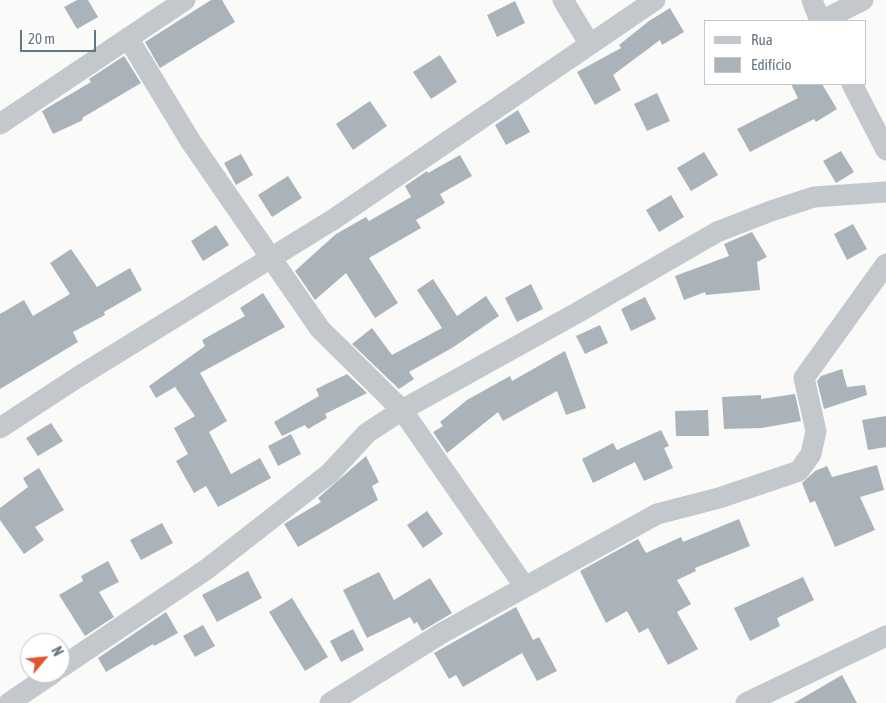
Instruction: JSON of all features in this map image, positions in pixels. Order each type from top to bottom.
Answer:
[{"type":"street","points":[[0,124],[185,0]]},
{"type":"street","points":[[563,0],[589,43]]},
{"type":"street","points":[[0,428],[78,377],[334,218],[589,43],[655,0]]},
{"type":"street","points":[[812,0],[821,20]]},
{"type":"street","points":[[823,20],[863,0]]},
{"type":"street","points":[[128,38],[191,142],[269,258],[320,329],[402,410],[525,587]]},
{"type":"street","points":[[853,85],[886,150]]},
{"type":"street","points":[[70,661],[207,569],[330,473],[367,433],[402,410],[575,314],[717,232],[814,197],[886,192]]},
{"type":"street","points":[[330,703],[442,633],[658,514],[719,498],[799,471],[811,454],[816,431],[804,378],[886,264]]},
{"type":"street","points":[[746,703],[886,636]]},
{"type":"street","points":[[9,703],[38,683]]},
{"type":"building","points":[[77,0],[88,0],[98,17],[77,29],[64,7]]},
{"type":"building","points":[[211,0],[222,0],[235,22],[160,68],[145,42]]},
{"type":"building","points":[[515,1],[525,23],[497,37],[487,15]]},
{"type":"building","points":[[670,8],[684,32],[662,45],[660,40],[613,75],[621,90],[595,105],[577,72],[621,48],[619,45],[649,21]]},
{"type":"building","points":[[440,55],[457,82],[431,99],[413,72]]},
{"type":"building","points":[[124,56],[141,83],[82,118],[83,120],[53,134],[42,111],[91,82],[89,79]]},
{"type":"building","points":[[792,85],[823,85],[837,109],[816,122],[814,119],[750,152],[737,129],[798,98]]},
{"type":"building","points":[[657,93],[670,121],[647,131],[634,104]]},
{"type":"building","points":[[370,101],[387,126],[353,150],[336,124]]},
{"type":"building","points":[[518,110],[530,132],[506,145],[495,125]]},
{"type":"building","points":[[841,151],[854,172],[836,183],[823,161]]},
{"type":"building","points":[[704,152],[718,175],[691,191],[677,168]]},
{"type":"building","points":[[241,154],[253,175],[236,185],[224,163]]},
{"type":"building","points":[[460,155],[472,176],[440,194],[445,203],[416,220],[421,228],[369,258],[398,303],[375,318],[346,273],[315,300],[295,271],[336,234],[366,217],[369,221],[411,197],[405,186],[427,171],[428,173]]},
{"type":"building","points":[[288,176],[302,198],[272,217],[258,195]]},
{"type":"building","points":[[671,195],[684,217],[659,232],[646,210]]},
{"type":"building","points":[[853,224],[867,249],[847,260],[834,234]]},
{"type":"building","points":[[216,225],[229,245],[203,261],[191,241]]},
{"type":"building","points":[[752,232],[767,257],[757,262],[760,290],[706,295],[705,292],[684,300],[675,276],[729,256],[724,244]]},
{"type":"building","points":[[71,249],[97,287],[130,268],[142,290],[104,312],[105,315],[73,332],[78,342],[0,389],[0,314],[24,300],[33,316],[70,294],[50,263]]},
{"type":"building","points":[[433,279],[457,316],[486,296],[499,316],[452,348],[409,372],[414,379],[399,389],[352,344],[372,328],[392,355],[442,328],[417,290]]},
{"type":"building","points":[[531,284],[543,309],[517,322],[505,298]]},
{"type":"building","points":[[263,293],[285,327],[200,373],[227,421],[209,432],[231,474],[260,458],[271,478],[218,507],[206,486],[194,493],[176,461],[188,454],[174,428],[195,416],[175,387],[156,398],[149,386],[205,346],[202,340],[245,316],[240,308]]},
{"type":"building","points":[[645,297],[656,319],[631,331],[621,309]]},
{"type":"building","points":[[600,325],[608,343],[585,354],[576,336]]},
{"type":"building","points":[[565,351],[586,408],[566,415],[557,391],[503,421],[498,412],[447,453],[433,432],[443,426],[440,422],[467,400],[510,376],[512,381]]},
{"type":"building","points":[[842,369],[847,387],[865,385],[867,395],[824,409],[817,381],[821,376]]},
{"type":"building","points":[[347,374],[367,393],[325,414],[327,418],[308,429],[305,425],[282,436],[274,422],[319,396],[316,389]]},
{"type":"building","points":[[795,394],[801,421],[762,428],[724,429],[722,397],[761,395],[761,399]]},
{"type":"building","points":[[708,410],[709,436],[676,436],[675,411]]},
{"type":"building","points":[[886,416],[886,447],[868,450],[862,420]]},
{"type":"building","points":[[51,423],[63,441],[38,456],[26,438]]},
{"type":"building","points":[[661,430],[669,446],[664,448],[673,468],[644,481],[635,462],[593,483],[582,459],[613,443],[617,450]]},
{"type":"building","points":[[291,434],[301,454],[278,466],[268,446]]},
{"type":"building","points":[[366,456],[379,482],[372,486],[378,500],[298,547],[284,524],[321,502],[318,498]]},
{"type":"building","points":[[877,465],[884,490],[860,497],[875,530],[835,547],[815,501],[810,503],[802,483],[815,471],[827,466],[832,477]]},
{"type":"building","points":[[39,468],[64,510],[35,527],[44,540],[24,554],[0,520],[0,508],[28,487],[23,478]]},
{"type":"building","points":[[427,511],[443,534],[423,548],[407,525]]},
{"type":"building","points":[[739,519],[750,546],[695,568],[696,571],[677,580],[691,604],[677,612],[698,649],[668,665],[648,628],[639,633],[627,611],[606,623],[580,571],[638,539],[646,553],[681,537],[683,542]]},
{"type":"building","points":[[162,523],[173,543],[141,560],[130,540]]},
{"type":"building","points":[[108,561],[119,582],[99,592],[114,617],[85,636],[59,595],[83,581],[81,576]]},
{"type":"building","points":[[248,571],[262,598],[217,622],[202,595]]},
{"type":"building","points":[[379,572],[394,600],[430,578],[452,613],[422,631],[417,622],[414,624],[410,617],[367,638],[343,590]]},
{"type":"building","points":[[803,577],[814,600],[777,618],[780,626],[750,641],[734,608]]},
{"type":"building","points":[[292,598],[328,657],[305,671],[269,612]]},
{"type":"building","points":[[516,607],[533,640],[539,637],[557,671],[537,681],[522,653],[463,687],[456,675],[449,679],[434,653]]},
{"type":"building","points":[[166,612],[178,633],[154,646],[153,644],[106,672],[98,658]]},
{"type":"building","points":[[203,625],[215,646],[195,657],[183,636]]},
{"type":"building","points":[[353,629],[364,650],[341,662],[330,641]]},
{"type":"building","points":[[842,675],[857,703],[794,703]]}]
